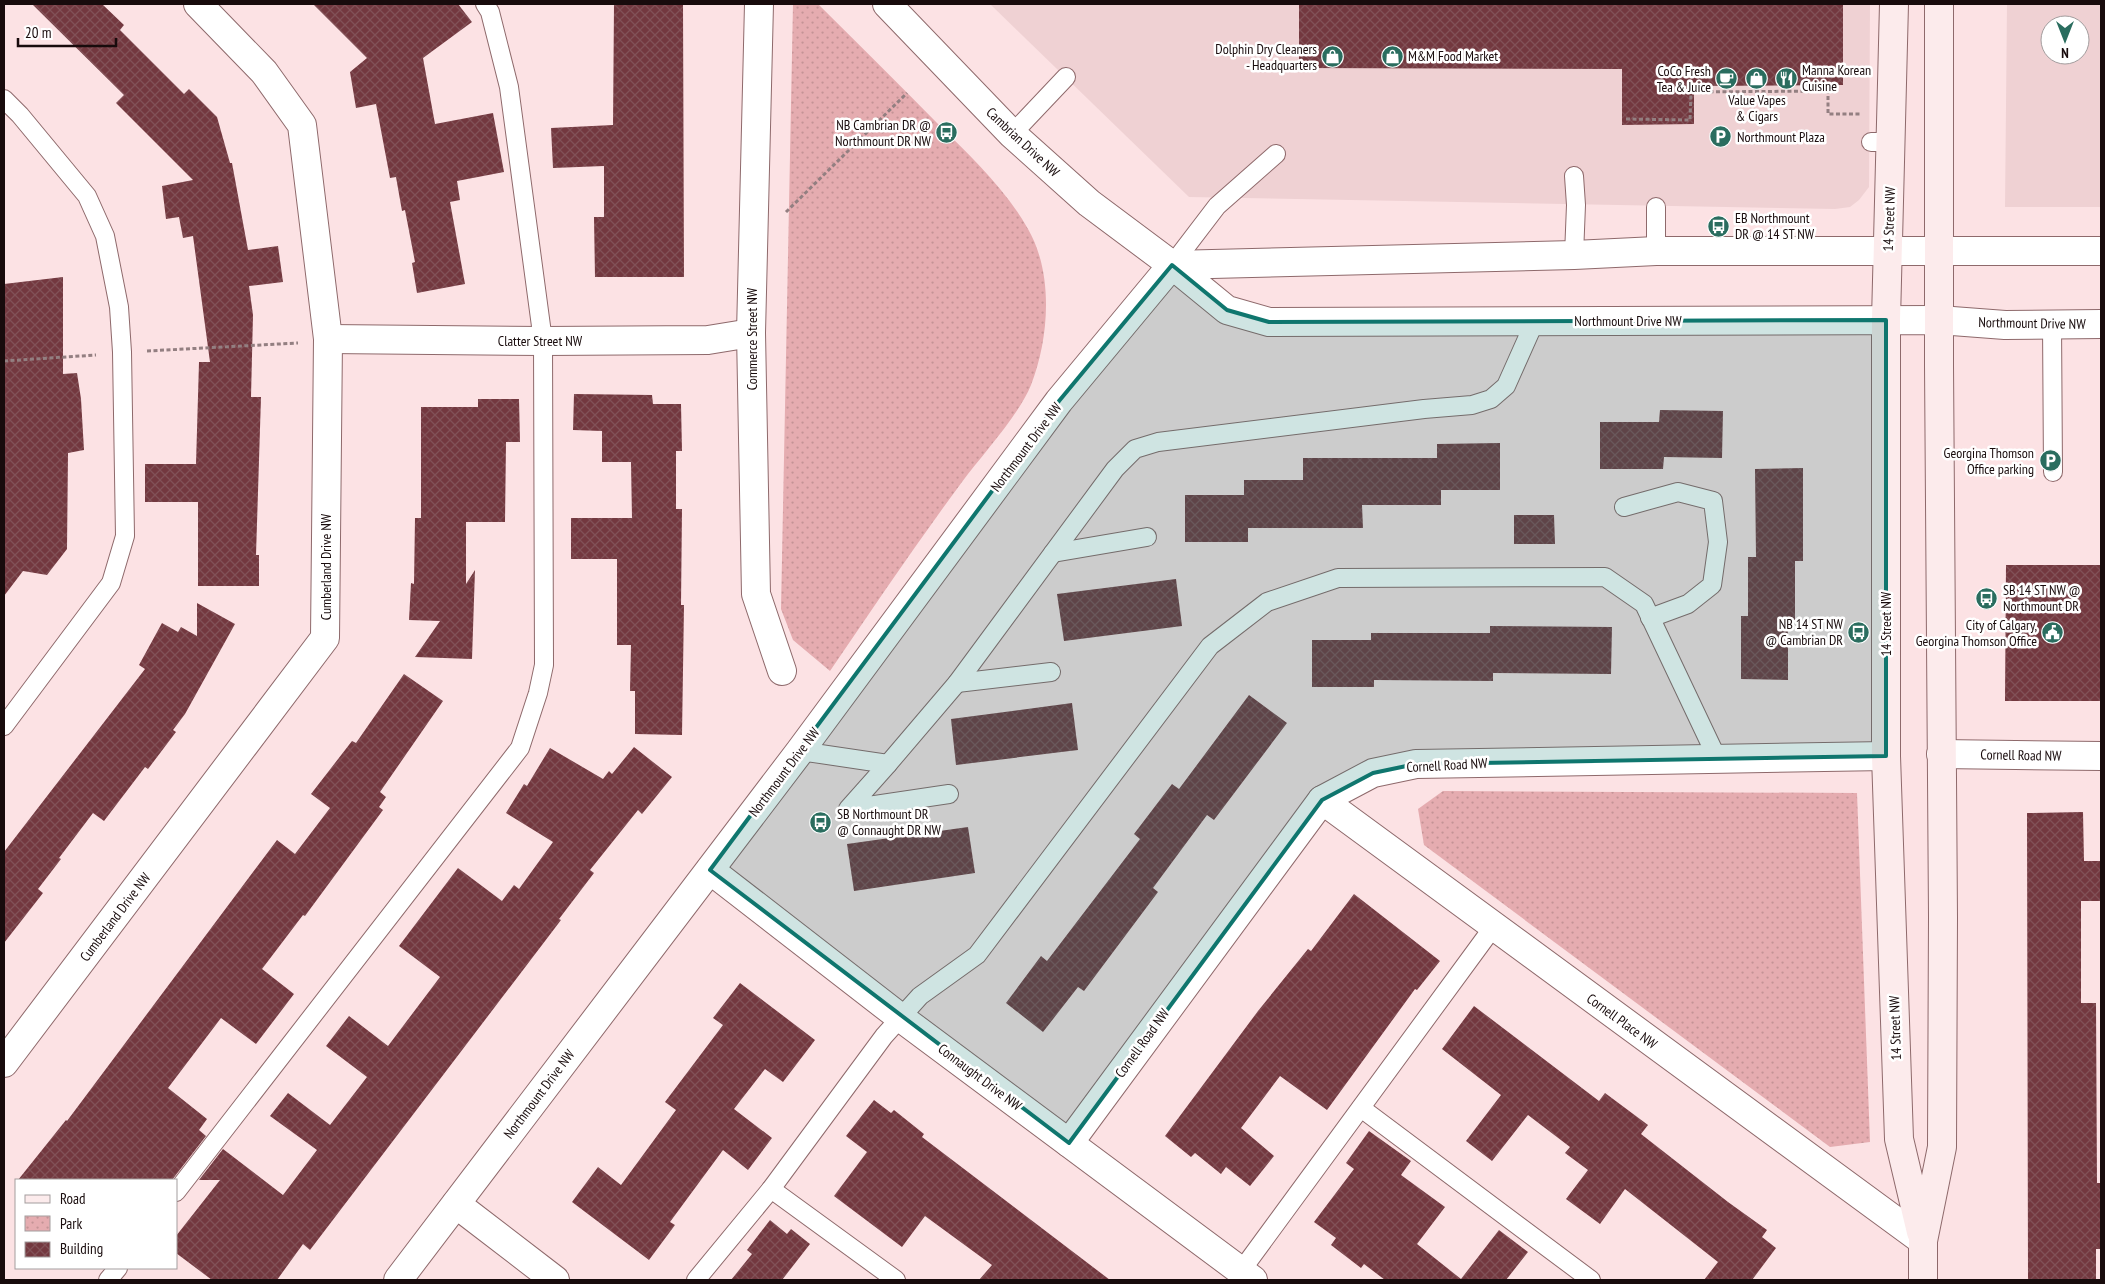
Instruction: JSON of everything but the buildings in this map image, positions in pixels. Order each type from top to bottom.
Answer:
[{"type":"main road","name":"14 Street NW","points":[[1894,4],[1881,142],[1888,251],[1886,320],[1886,756],[1899,1139],[1923,1241]]},
{"type":"main road","name":"14 Street NW","points":[[1923,1280],[1923,1241],[1942,1147],[1939,4]]},
{"type":"street","name":"Cumberland Drive NW","points":[[4,1063],[325,638],[317,341],[302,125],[264,72],[198,4]]},
{"type":"street","name":"Commerce Street NW","points":[[758,4],[751,333],[756,594],[782,671]]},
{"type":"street","name":"Cambrian Drive NW","points":[[887,4],[1012,134],[1089,203],[1172,265]]},
{"type":"street","points":[[1172,265],[1574,255],[1656,251],[2101,251]]},
{"type":"street","name":"Northmount Drive NW","points":[[398,1280],[800,751],[1059,401],[1172,265],[1227,310],[1269,322],[1939,320],[2005,324],[2101,324]]},
{"type":"street","name":"Clatter Street NW","points":[[317,341],[708,340],[751,333]]},
{"type":"street","name":"Cornell Road NW","points":[[1941,754],[2101,756]]},
{"type":"street","name":"Cornell Road NW","points":[[1069,1142],[1322,800],[1373,772],[1416,764],[1886,756]]},
{"type":"street","name":"Cornell Place NW","points":[[1322,800],[1923,1241]]},
{"type":"street","name":"Connaught Drive NW","points":[[710,870],[901,1018],[1247,1276]]},
{"type":"street","points":[[456,1204],[555,1280]]},
{"type":"lane","points":[[178,1189],[520,748],[538,693],[544,665],[543,341],[509,87],[490,12],[485,4]]},
{"type":"lane","points":[[1012,134],[1066,77]]},
{"type":"lane","points":[[4,99],[20,115],[87,196],[105,236],[119,307],[122,352],[125,536],[111,584],[4,726]]},
{"type":"lane","points":[[1172,265],[1217,206],[1276,154]]},
{"type":"lane","points":[[1574,176],[1576,205],[1574,255]]},
{"type":"lane","points":[[1656,207],[1656,251]]},
{"type":"lane","points":[[949,794],[848,809],[957,683],[1115,469],[1135,449],[1158,442],[1424,409],[1472,405],[1491,399],[1506,386],[1535,321]]},
{"type":"lane","points":[[2052,323],[2053,472]]},
{"type":"lane","points":[[1624,506],[1678,492],[1713,501],[1718,542],[1712,584],[1688,604],[1650,618]]},
{"type":"lane","points":[[1053,553],[1147,537]]},
{"type":"lane","points":[[696,1280],[771,1189],[884,1036],[920,996],[976,955],[1210,646],[1267,602],[1338,578],[1605,577],[1644,604],[1717,758]]},
{"type":"lane","points":[[957,683],[1051,672]]},
{"type":"lane","points":[[800,751],[888,764]]},
{"type":"lane","points":[[1247,1276],[1361,1108],[1494,926]]},
{"type":"lane","points":[[1361,1108],[1591,1280]]},
{"type":"lane","points":[[771,1189],[896,1280]]},
{"type":"lane","points":[[108,1280],[117,1269]]},
{"type":"path","points":[[1626,119],[1690,120],[1691,92],[1828,91],[1828,114],[1864,114]]},
{"type":"path","points":[[753,244],[907,93]]},
{"type":"path","points":[[144,351],[317,341]]},
{"type":"path","points":[[4,361],[97,355]]},
{"type":"highlighted area","points":[[1172,265],[1227,310],[1269,322],[1886,320],[1886,756],[1416,764],[1373,773],[1322,800],[1069,1143],[710,870],[1059,401]]},
{"type":"shaded area","points":[[990,4],[1870,4],[1869,187],[1859,200],[1850,207],[1835,209],[1189,197]]},
{"type":"shaded area","points":[[2007,4],[2101,4],[2101,207],[2005,207]]},
{"type":"green space","points":[[793,4],[818,4],[998,186],[1028,229],[1042,266],[1045,286],[1046,307],[1042,348],[1031,385],[1025,397],[1009,422],[928,529],[830,671],[793,640],[781,609]]},
{"type":"green space","points":[[1443,791],[1857,793],[1870,1142],[1830,1147],[1424,845],[1418,809]]},
{"type":"place","name":"M&M Food Market","points":[[1392,56]]},
{"type":"place","name":"Dolphin Dry Cleaners - Headquarters","points":[[1333,57]]},
{"type":"place","name":"Value Vapes & Cigars","points":[[1757,78]]},
{"type":"place","name":"Manna Korean Cuisine","points":[[1786,78]]},
{"type":"place","name":"CoCo Fresh Tea & Juice","points":[[1727,79]]},
{"type":"place","name":"NB Cambrian DR @ Northmount DR NW","points":[[947,133]]},
{"type":"place","name":"Northmount Plaza","points":[[1721,137]]},
{"type":"place","name":"EB Northmount DR @ 14 ST NW","points":[[1719,226]]},
{"type":"place","name":"Georgina Thomson Office parking","points":[[2050,461]]},
{"type":"place","name":"SB 14 ST NW @ Northmount DR","points":[[1987,598]]},
{"type":"place","name":"NB 14 ST NW @ Cambrian DR","points":[[1859,632]]},
{"type":"place","name":"City of Calgary, Georgina Thomson Office","points":[[2053,633]]},
{"type":"place","name":"SB Northmount DR @ Connaught DR NW","points":[[821,822]]}]
